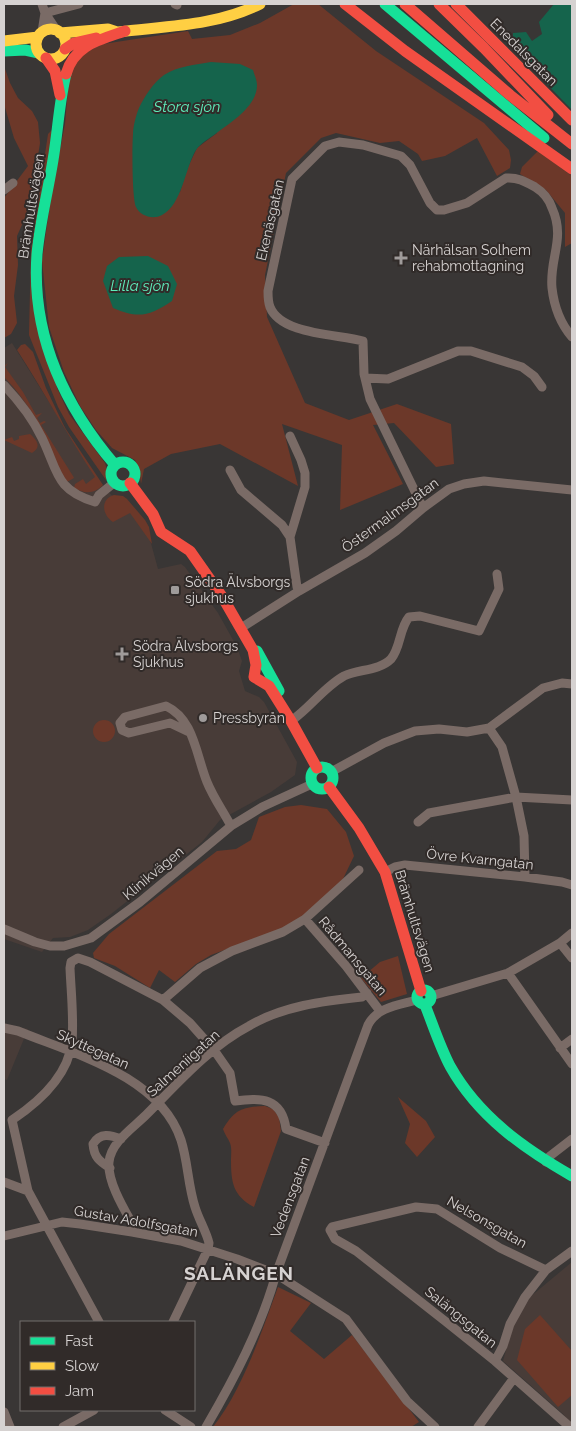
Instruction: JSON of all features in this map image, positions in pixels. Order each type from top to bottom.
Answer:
[{"type":"main road","points":[[224,18],[246,4]]},
{"type":"main road","points":[[4,41],[40,35],[48,30],[58,32],[121,31],[180,26],[240,14],[260,4]]},
{"type":"main road","points":[[345,4],[405,51],[572,169]]},
{"type":"main road","points":[[385,4],[495,98],[572,159]]},
{"type":"main road","points":[[405,4],[510,95],[572,144]]},
{"type":"main road","points":[[439,4],[572,140]]},
{"type":"main road","name":"Enedalsgatan","points":[[456,4],[572,120]]},
{"type":"main road","points":[[4,51],[25,50],[54,58],[82,41],[121,31]]},
{"type":"main road","name":"Brämhultsvägen","points":[[115,465],[79,420],[67,400],[50,356],[40,318],[37,297],[37,256],[67,70],[73,57],[91,44],[121,31]]},
{"type":"main road","points":[[58,32],[65,40],[63,52]]},
{"type":"main road","points":[[40,35],[36,46],[42,55]]},
{"type":"main road","name":"Brämhultsvägen","points":[[60,112],[63,52]]},
{"type":"main road","name":"Brämhultsvägen","points":[[42,55],[55,71],[60,95]]},
{"type":"main road","points":[[120,462],[126,462],[133,468],[134,476],[130,483],[122,486],[115,482],[111,472],[115,465],[120,462]]},
{"type":"main road","points":[[130,483],[153,514],[161,532],[190,551],[206,572],[244,633],[252,642],[290,709],[290,720],[317,768]]},
{"type":"main road","points":[[317,768],[325,768],[331,772],[333,779],[329,787],[321,790],[312,784],[311,775],[317,768]]},
{"type":"main road","name":"Brämhultsvägen","points":[[329,787],[358,826],[385,872],[424,998],[450,1065],[469,1095],[494,1123],[530,1152],[572,1176]]},
{"type":"street","points":[[43,8],[79,4]]},
{"type":"street","points":[[43,8],[58,32]]},
{"type":"street","points":[[40,35],[43,8]]},
{"type":"street","name":"Ekenäsgatan","points":[[423,508],[378,419],[370,399],[365,378],[363,341],[349,337],[338,338],[287,324],[270,307],[268,291],[292,179],[325,146],[339,142],[363,145],[401,156],[410,165],[430,203],[437,210],[444,210],[467,203],[506,178],[521,179],[538,189],[551,204],[558,220],[559,237],[552,286],[558,314],[562,324],[572,337]]},
{"type":"street","points":[[4,190],[13,183]]},
{"type":"street","points":[[365,378],[388,379],[458,351],[471,351],[522,367],[534,376],[542,388]]},
{"type":"street","points":[[4,385],[22,404],[34,423],[55,472],[74,494],[95,502],[99,495],[115,482]]},
{"type":"street","points":[[290,436],[305,474],[305,487],[290,537],[299,591]]},
{"type":"street","points":[[230,470],[240,490],[282,525],[290,537]]},
{"type":"street","name":"Östermalmsgatan","points":[[244,633],[299,591],[365,553],[449,489],[464,484],[484,481],[572,490]]},
{"type":"street","points":[[290,720],[302,714],[344,676],[384,664],[391,658],[404,623],[409,617],[420,616],[479,631],[499,589],[497,574]]},
{"type":"street","points":[[331,772],[384,743],[415,731],[439,729],[467,732],[490,728],[544,688],[562,683],[572,684]]},
{"type":"street","points":[[189,732],[170,722],[129,733],[122,730],[120,723],[126,717],[166,706],[186,722],[206,780],[214,798],[231,826]]},
{"type":"street","points":[[170,708],[170,722]]},
{"type":"street","points":[[490,728],[502,748],[516,797],[524,836],[525,877]]},
{"type":"street","name":"Klinikvägen","points":[[4,929],[50,946],[64,946],[91,938],[140,902],[231,826],[262,807],[312,784]]},
{"type":"street","points":[[418,822],[429,813],[516,797],[572,800]]},
{"type":"street","name":"Övre Kvarngatan","points":[[385,872],[395,866],[405,865],[525,877],[572,885]]},
{"type":"street","points":[[163,1000],[200,968],[232,951],[283,932],[305,919],[359,870]]},
{"type":"street","name":"Rådmansgatan","points":[[305,919],[346,966],[380,1011]]},
{"type":"street","points":[[380,1011],[508,972],[560,943],[572,933]]},
{"type":"street","points":[[560,943],[572,958]]},
{"type":"street","points":[[98,1321],[28,1191],[8,1119],[30,1108],[50,1089],[62,1070],[70,1052],[72,1042],[71,962],[78,958],[90,962],[163,1000],[190,1023],[214,1050],[230,1073],[235,1101],[259,1098],[267,1100],[282,1113],[286,1129],[325,1143]]},
{"type":"street","points":[[508,972],[572,1064]]},
{"type":"street","name":"Salmeniigatan","points":[[110,1168],[109,1163],[112,1152],[121,1139],[214,1050],[248,1026],[286,1010],[315,1003],[362,997],[367,993]]},
{"type":"street","name":"Vedensgatan","points":[[206,1427],[245,1354],[264,1311],[368,1025],[372,1017],[380,1011]]},
{"type":"street","name":"Skyttegatan","points":[[4,1028],[18,1031],[108,1067],[136,1084],[158,1102],[171,1119],[181,1140],[195,1207],[209,1243],[208,1249]]},
{"type":"street","points":[[560,1048],[572,1039]]},
{"type":"street","points":[[121,1139],[110,1135],[101,1136],[93,1144],[96,1156],[110,1168],[115,1188],[133,1225],[132,1232]]},
{"type":"street","points":[[546,1162],[550,1156],[572,1139]]},
{"type":"street","points":[[4,1182],[28,1191]]},
{"type":"street","name":"Nelsonsgatan","points":[[332,1234],[330,1230],[332,1227],[416,1207],[438,1209],[500,1248],[546,1270]]},
{"type":"street","name":"Gustav Adolfsgatan","points":[[4,1236],[62,1222],[181,1241],[276,1274],[346,1319],[407,1401],[435,1427]]},
{"type":"street","name":"Salängsgatan","points":[[332,1234],[335,1239],[356,1251],[495,1362],[570,1427]]},
{"type":"street","points":[[173,1321],[208,1249]]},
{"type":"street","points":[[495,1362],[503,1346],[510,1324],[525,1297],[546,1270],[572,1251]]},
{"type":"street","points":[[478,1427],[514,1378]]},
{"type":"street","points":[[63,1427],[92,1411]]},
{"type":"street","points":[[167,1411],[191,1427]]},
{"type":"street","points":[[4,1412],[10,1427]]},
{"type":"shaded area","points":[[294,4],[318,4],[376,51],[484,123],[509,150],[511,160],[510,168],[497,176],[477,138],[445,156],[422,161],[418,154],[399,141],[380,143],[336,133],[321,138],[286,173],[265,275],[267,317],[305,403],[349,420],[397,404],[451,424],[454,464],[436,467],[394,423],[373,425],[403,484],[340,510],[342,445],[282,424],[298,486],[220,444],[171,454],[144,469],[141,484],[139,469],[135,460],[112,448],[96,430],[80,406],[64,372],[49,327],[42,261],[51,196],[65,124],[69,78],[73,65],[81,55],[103,44],[188,31],[192,39],[230,35],[260,23]],"holes":[[[133,133],[217,133],[197,148],[187,169],[180,192],[136,206]]]},
{"type":"shaded area","points":[[4,66],[18,98],[32,111],[38,122],[40,143],[33,188],[25,218],[17,236],[18,265],[14,296],[17,323],[11,334],[4,338],[4,198],[28,166],[14,138],[4,104]]},
{"type":"shaded area","points":[[52,130],[33,264],[57,388],[69,414],[105,463],[107,470],[106,480],[69,427],[58,407],[29,335],[31,248],[48,134]]},
{"type":"shaded area","points":[[538,151],[572,176],[572,243],[565,247],[565,213],[546,190],[520,174],[522,167]]},
{"type":"shaded area","name":"Södra Älvsborgs Sjukhus","points":[[12,343],[98,480],[114,498],[129,505],[149,536],[158,569],[181,564],[218,613],[237,647],[242,661],[239,671],[245,691],[259,697],[264,702],[297,762],[295,775],[271,792],[220,820],[202,842],[111,914],[88,930],[70,937],[53,938],[42,952],[4,939],[4,348]]},
{"type":"shaded area","points":[[25,344],[33,352],[46,388],[65,428],[103,485],[96,490],[86,492],[74,488],[75,484],[83,479],[86,484],[95,477],[17,350],[21,345]]},
{"type":"shaded area","points":[[8,363],[5,367],[23,392],[36,415],[42,413],[37,418],[40,423],[46,422],[41,425],[74,478],[67,482],[62,477],[45,437],[31,412],[4,377],[4,366]]},
{"type":"shaded area","points":[[30,434],[38,446],[32,453],[4,440],[12,437],[14,441],[19,439],[19,436]]},
{"type":"shaded area","points":[[114,495],[123,496],[127,499],[145,520],[149,527],[152,544],[130,513],[113,522],[109,519],[104,507],[106,500]]},
{"type":"shaded area","points":[[104,720],[112,723],[115,731],[112,739],[104,742],[96,739],[93,731],[96,723]]},
{"type":"shaded area","points":[[301,805],[327,809],[346,832],[354,856],[342,881],[307,914],[281,929],[211,955],[196,964],[175,982],[159,970],[150,988],[115,966],[94,958],[93,953],[109,934],[217,851],[236,849],[251,840],[259,817],[285,807]]},
{"type":"shaded area","points":[[398,956],[407,994],[381,1002],[361,978],[380,962]]},
{"type":"shaded area","points":[[4,1024],[28,1029],[7,1080],[4,1079]]},
{"type":"shaded area","points":[[398,1097],[426,1121],[435,1137],[417,1157],[405,1143],[410,1124]]},
{"type":"shaded area","points":[[265,1106],[273,1109],[279,1117],[281,1131],[254,1207],[237,1193],[235,1188],[231,1168],[231,1145],[223,1129],[240,1110]]},
{"type":"shaded area","points":[[572,1262],[572,1425],[563,1414],[503,1361],[512,1328],[530,1297]]},
{"type":"shaded area","points":[[278,1287],[311,1303],[290,1331],[324,1359],[352,1335],[419,1422],[411,1427],[213,1427],[242,1378]]},
{"type":"shaded area","points":[[540,1315],[572,1351],[572,1395],[558,1407],[517,1360],[525,1329]]},
{"type":"water","points":[[554,4],[572,4],[572,110],[513,49],[513,33],[526,32],[532,41],[542,34],[539,22]]},
{"type":"water","name":"Stora sjön","points":[[211,62],[240,64],[253,70],[257,85],[253,100],[242,114],[196,150],[179,195],[169,210],[155,217],[144,215],[136,207],[133,183],[133,131],[139,108],[150,90],[164,75],[181,68]]},
{"type":"water","name":"Lilla sjön","points":[[148,256],[168,266],[177,284],[172,301],[150,313],[137,315],[113,308],[103,281],[107,266],[119,257]]},
{"type":"traffic: fast","points":[[385,4],[544,138]]},
{"type":"traffic: fast","points":[[4,51],[25,50],[39,53]]},
{"type":"traffic: fast","points":[[66,74],[37,254],[36,284],[39,313],[54,367],[66,393],[96,442],[115,465]]},
{"type":"traffic: fast","points":[[123,462],[131,466],[135,474],[131,482],[123,486],[115,482],[111,474],[115,466],[123,462]]},
{"type":"traffic: fast","points":[[257,651],[279,691]]},
{"type":"traffic: fast","points":[[322,767],[330,770],[333,778],[330,786],[322,789],[314,786],[311,778],[314,770],[322,767]]},
{"type":"traffic: fast","points":[[421,990],[427,990],[431,997],[427,1004],[421,1004],[417,1000],[417,994],[421,990]]},
{"type":"traffic: fast","points":[[425,1005],[450,1066],[474,1100],[519,1142],[572,1176]]},
{"type":"traffic: slow","points":[[118,32],[208,21],[226,17],[260,4]]},
{"type":"traffic: slow","points":[[51,29],[61,34],[66,44],[61,54],[51,59],[41,54],[36,44],[41,34],[51,29]]},
{"type":"traffic: slow","points":[[60,33],[108,29],[117,32]]},
{"type":"traffic: slow","points":[[4,41],[38,37]]},
{"type":"traffic: jam","points":[[345,4],[405,51],[572,169]]},
{"type":"traffic: jam","points":[[405,4],[510,95],[572,144]]},
{"type":"traffic: jam","points":[[439,4],[548,115]]},
{"type":"traffic: jam","points":[[456,4],[572,120]]},
{"type":"traffic: jam","points":[[66,74],[70,64],[81,50],[97,41],[125,31]]},
{"type":"traffic: jam","points":[[65,49],[74,43],[96,38]]},
{"type":"traffic: jam","points":[[46,58],[55,71],[60,95]]},
{"type":"traffic: jam","points":[[130,483],[153,514],[161,532],[190,551],[223,598],[253,650],[256,665],[254,677],[269,686],[317,768]]},
{"type":"traffic: jam","points":[[329,787],[359,828],[385,872],[421,991]]},
{"type":"place","name":"Närhälsan Solhem rehabmottagning","points":[[401,258]]},
{"type":"place","name":"Södra Älvsborgs sjukhus","points":[[175,590]]},
{"type":"place","name":"Södra Älvsborgs Sjukhus","points":[[122,654]]},
{"type":"place","name":"Pressbyrån","points":[[203,718]]},
{"type":"district","name":"SALÄNGEN","points":[[239,1273]]}]
